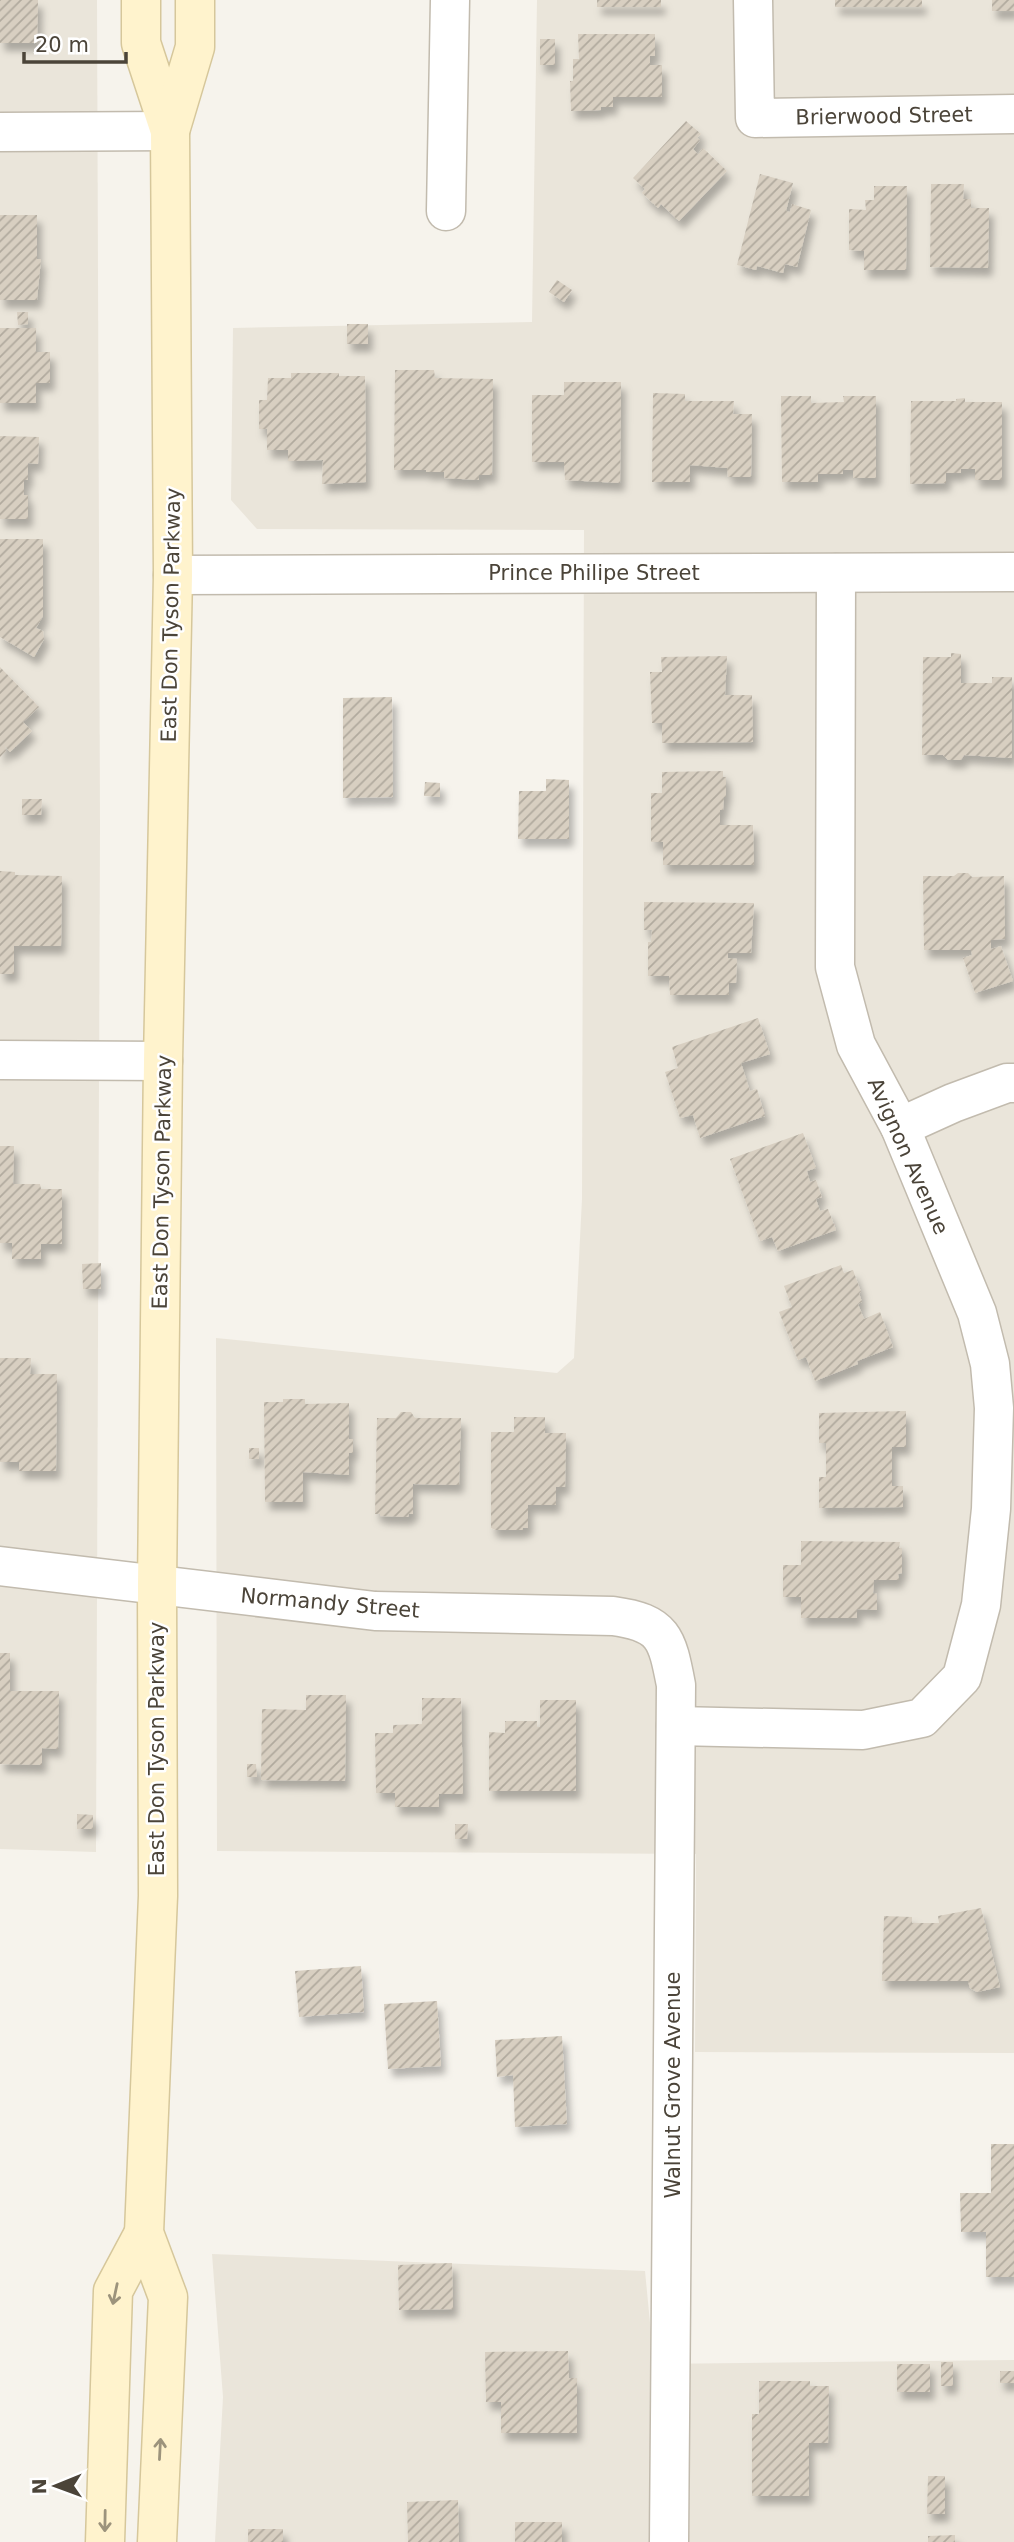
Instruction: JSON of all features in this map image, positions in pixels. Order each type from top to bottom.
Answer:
[{"type":"main road","name":"East Don Tyson Parkway","points":[[141,0],[141,44],[170,131]]},
{"type":"main road","name":"East Don Tyson Parkway","points":[[157,2542],[168,2297],[144,2233],[158,1896],[157,1586],[163,1061],[173,575],[170,131],[195,47],[195,0]]},
{"type":"main road","name":"East Don Tyson Parkway","points":[[105,2542],[113,2291],[144,2233]]},
{"type":"street","points":[[446,211],[450,0]]},
{"type":"street","name":"Brierwood Street","points":[[754,0],[755,118],[1014,114]]},
{"type":"street","points":[[0,132],[170,131]]},
{"type":"street","name":"Prince Philipe Street","points":[[173,575],[1014,572]]},
{"type":"street","name":"Avignon Avenue","points":[[676,1726],[863,1730],[922,1718],[962,1677],[981,1605],[991,1509],[994,1408],[990,1364],[977,1313],[900,1127],[856,1045],[835,967],[836,573]]},
{"type":"street","points":[[0,1060],[163,1061]]},
{"type":"street","points":[[900,1127],[953,1103],[1007,1083],[1014,1083]]},
{"type":"street","name":"Normandy Street","points":[[0,1566],[375,1611],[613,1616],[639,1620],[658,1631]]},
{"type":"street","name":"Walnut Grove Avenue","points":[[658,1631],[670,1653],[676,1685],[669,2542]]},
{"type":"shaded area","points":[[0,0],[97,0],[100,827],[96,1852],[0,1849]]},
{"type":"shaded area","points":[[537,0],[1014,0],[1014,2053],[695,2052],[696,1854],[217,1851],[216,1338],[557,1373],[574,1358],[582,1199],[584,530],[257,529],[231,500],[233,328],[532,322]]},
{"type":"shaded area","points":[[212,2254],[645,2271],[654,2364],[1014,2360],[1014,2542],[215,2542],[223,2397]]},
{"type":"building","points":[[0,0],[38,0],[37,43],[0,43]]},
{"type":"building","points":[[597,0],[661,0],[661,7],[597,7]]},
{"type":"building","points":[[835,0],[922,0],[922,7],[835,7]]},
{"type":"building","points":[[992,0],[1014,0],[1014,11],[992,11]]},
{"type":"building","points":[[578,34],[655,34],[655,56],[650,56],[650,65],[662,65],[662,97],[613,97],[613,107],[571,111],[570,81],[573,81],[573,59],[579,59]]},
{"type":"building","points":[[540,39],[555,39],[555,65],[540,65]]},
{"type":"building","points":[[686,121],[701,134],[693,149],[698,154],[703,148],[727,171],[679,221],[661,204],[658,208],[642,193],[645,189],[633,178]]},
{"type":"building","points":[[760,174],[793,183],[786,211],[790,212],[792,204],[811,210],[797,267],[785,264],[783,273],[757,266],[756,270],[737,265]]},
{"type":"building","points":[[931,184],[964,184],[963,199],[971,199],[971,208],[989,208],[988,268],[930,267]]},
{"type":"building","points":[[874,186],[907,186],[906,270],[864,270],[864,251],[849,250],[849,209],[866,210],[865,200],[874,200]]},
{"type":"building","points":[[0,215],[37,215],[37,259],[41,259],[37,300],[0,300]]},
{"type":"building","points":[[557,280],[572,290],[564,302],[549,292]]},
{"type":"building","points":[[17,312],[28,312],[28,324],[18,325]]},
{"type":"building","points":[[347,324],[368,324],[368,344],[347,344]]},
{"type":"building","points":[[0,328],[36,328],[36,352],[50,352],[50,383],[36,383],[36,403],[0,403]]},
{"type":"building","points":[[395,370],[434,370],[435,378],[493,379],[492,475],[479,475],[479,480],[444,478],[444,472],[394,470]]},
{"type":"building","points":[[291,373],[365,376],[366,482],[322,484],[323,460],[288,461],[288,450],[267,450],[267,429],[259,429],[259,400],[267,400],[268,378],[291,378]]},
{"type":"building","points":[[564,382],[621,382],[620,483],[565,480],[564,462],[532,462],[532,395],[564,395]]},
{"type":"building","points":[[653,393],[685,394],[685,401],[734,401],[733,414],[752,414],[751,477],[728,477],[727,468],[690,465],[690,482],[652,482]]},
{"type":"building","points":[[781,396],[811,396],[811,403],[844,402],[843,396],[876,396],[876,478],[853,478],[853,470],[843,470],[843,474],[818,474],[818,482],[782,482]]},
{"type":"building","points":[[965,398],[965,402],[1002,402],[1002,480],[975,480],[975,469],[961,469],[961,473],[946,473],[946,483],[910,484],[911,401],[956,401]]},
{"type":"building","points":[[0,436],[39,437],[38,464],[28,463],[28,480],[24,480],[24,495],[28,495],[28,519],[0,519]]},
{"type":"building","points":[[0,539],[43,539],[43,616],[36,628],[43,631],[44,639],[34,657],[0,637]]},
{"type":"building","points":[[951,653],[961,654],[961,683],[992,683],[992,677],[1012,677],[1012,758],[964,755],[961,760],[948,760],[943,755],[922,755],[923,657],[951,657]]},
{"type":"building","points":[[727,656],[725,695],[752,695],[753,742],[662,743],[662,723],[652,723],[650,672],[662,672],[661,657]]},
{"type":"building","points":[[0,667],[39,707],[23,722],[32,731],[10,752],[5,746],[6,751],[0,757]]},
{"type":"building","points":[[392,697],[393,797],[343,798],[343,698]]},
{"type":"building","points":[[723,771],[723,777],[726,777],[726,797],[723,810],[720,810],[720,825],[753,825],[754,865],[663,865],[663,842],[651,842],[651,793],[662,793],[662,772]]},
{"type":"building","points":[[546,779],[569,780],[569,839],[518,839],[519,791],[546,791]]},
{"type":"building","points":[[425,782],[440,783],[440,797],[424,796]]},
{"type":"building","points":[[22,799],[42,799],[41,815],[22,815]]},
{"type":"building","points":[[0,871],[15,872],[15,875],[62,876],[61,946],[14,946],[14,974],[0,974]]},
{"type":"building","points":[[968,873],[972,877],[1004,876],[1005,939],[991,940],[991,949],[1001,946],[1013,981],[975,993],[963,958],[972,955],[971,950],[924,950],[923,876],[954,876]]},
{"type":"building","points":[[644,902],[754,903],[751,953],[728,953],[728,958],[737,959],[736,983],[729,983],[729,995],[670,995],[669,976],[648,976],[648,942],[651,942],[652,930],[644,930]]},
{"type":"building","points":[[758,1018],[770,1054],[741,1063],[750,1091],[757,1089],[765,1116],[700,1138],[693,1115],[680,1118],[665,1072],[678,1068],[672,1047]]},
{"type":"building","points":[[803,1133],[816,1168],[807,1171],[810,1182],[816,1180],[822,1197],[816,1199],[820,1211],[828,1209],[836,1230],[778,1251],[772,1237],[760,1241],[730,1159]]},
{"type":"building","points":[[0,1146],[14,1146],[13,1184],[40,1184],[41,1189],[62,1189],[62,1244],[41,1244],[41,1259],[12,1259],[12,1243],[0,1243]]},
{"type":"building","points":[[101,1263],[101,1289],[83,1289],[82,1264]]},
{"type":"building","points":[[841,1265],[844,1273],[853,1270],[861,1292],[862,1302],[858,1304],[864,1319],[880,1312],[893,1347],[815,1381],[806,1357],[798,1360],[779,1312],[792,1307],[784,1286]]},
{"type":"building","points":[[0,1358],[31,1358],[30,1374],[57,1374],[56,1471],[19,1471],[19,1462],[0,1462]]},
{"type":"building","points":[[283,1399],[305,1399],[305,1404],[349,1403],[349,1439],[353,1439],[353,1453],[349,1453],[349,1475],[303,1472],[303,1502],[265,1502],[264,1402],[283,1402]]},
{"type":"building","points":[[906,1411],[906,1447],[892,1447],[892,1486],[903,1486],[903,1507],[819,1508],[819,1477],[826,1477],[826,1443],[819,1443],[819,1413]]},
{"type":"building","points":[[401,1412],[411,1412],[415,1418],[461,1418],[459,1485],[413,1484],[413,1514],[408,1517],[380,1516],[375,1514],[377,1418],[396,1418]]},
{"type":"building","points":[[514,1417],[545,1417],[545,1433],[566,1433],[565,1487],[556,1487],[556,1505],[528,1505],[528,1528],[496,1530],[491,1528],[491,1432],[514,1432]]},
{"type":"building","points":[[249,1448],[259,1448],[259,1459],[249,1459]]},
{"type":"building","points":[[801,1541],[900,1542],[902,1573],[898,1574],[899,1580],[874,1580],[873,1593],[877,1594],[877,1610],[857,1609],[857,1618],[801,1618],[801,1597],[783,1597],[783,1565],[801,1565]]},
{"type":"building","points":[[0,1653],[10,1653],[10,1691],[59,1691],[58,1749],[42,1748],[42,1765],[0,1764]]},
{"type":"building","points":[[306,1695],[346,1695],[345,1781],[261,1780],[262,1709],[306,1710]]},
{"type":"building","points":[[422,1698],[461,1698],[463,1794],[439,1794],[439,1807],[395,1807],[395,1793],[376,1793],[375,1733],[393,1733],[393,1725],[422,1724]]},
{"type":"building","points":[[540,1700],[576,1700],[576,1791],[489,1791],[489,1732],[505,1733],[505,1721],[537,1721],[537,1727],[540,1727]]},
{"type":"building","points":[[247,1764],[256,1764],[257,1777],[247,1777]]},
{"type":"building","points":[[77,1814],[93,1815],[93,1829],[77,1829]]},
{"type":"building","points":[[455,1824],[468,1824],[467,1839],[455,1839]]},
{"type":"building","points":[[981,1908],[1000,1987],[977,1992],[970,1988],[968,1981],[882,1981],[884,1916],[912,1917],[912,1923],[939,1923],[938,1916]]},
{"type":"building","points":[[361,1966],[364,2012],[299,2017],[295,1971]]},
{"type":"building","points":[[437,2001],[441,2066],[388,2069],[384,2004]]},
{"type":"building","points":[[562,2036],[567,2124],[515,2127],[513,2075],[497,2077],[495,2040]]},
{"type":"building","points":[[991,2144],[1014,2144],[1014,2277],[986,2277],[986,2232],[961,2232],[960,2193],[991,2193]]},
{"type":"building","points":[[452,2263],[453,2309],[399,2310],[398,2265]]},
{"type":"building","points":[[568,2351],[569,2378],[577,2378],[577,2433],[501,2433],[501,2402],[486,2402],[485,2352]]},
{"type":"building","points":[[941,2362],[953,2362],[953,2386],[941,2386]]},
{"type":"building","points":[[897,2364],[930,2364],[930,2392],[897,2392]]},
{"type":"building","points":[[1000,2371],[1014,2371],[1014,2383],[1000,2383]]},
{"type":"building","points":[[759,2381],[810,2381],[810,2386],[829,2386],[828,2443],[809,2443],[809,2496],[752,2496],[752,2414],[759,2414]]},
{"type":"building","points":[[928,2476],[945,2476],[945,2514],[927,2514]]},
{"type":"building","points":[[458,2500],[459,2542],[408,2542],[407,2502]]},
{"type":"building","points":[[515,2522],[562,2522],[562,2542],[515,2542]]},
{"type":"building","points":[[248,2529],[283,2529],[283,2542],[248,2542]]},
{"type":"building","points":[[955,2535],[955,2542],[928,2542],[928,2536]]}]
